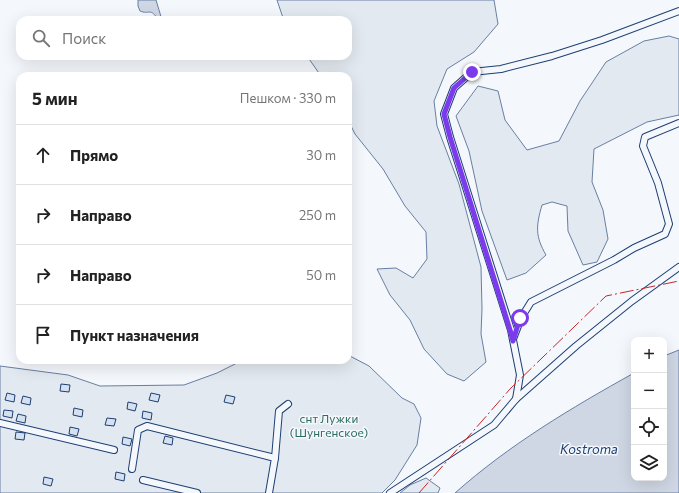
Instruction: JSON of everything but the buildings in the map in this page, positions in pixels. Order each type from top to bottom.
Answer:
[{"type":"street","points":[[516,399],[520,375],[513,341],[444,114],[454,88],[472,72],[501,69],[552,56],[602,40],[679,11]]},
{"type":"street","points":[[513,341],[520,318],[530,302],[664,234],[669,224],[666,210],[652,166],[643,146],[645,137],[679,123]]},
{"type":"street","points":[[390,493],[494,425],[516,399],[576,346],[632,301],[679,267]]},
{"type":"street","points":[[269,493],[275,458],[279,411],[288,404]]},
{"type":"street","points":[[0,423],[114,450]]},
{"type":"street","points":[[132,469],[138,430],[147,426],[275,458]]},
{"type":"street","points":[[143,480],[197,493]]},
{"type":"green space","points":[[277,0],[494,0],[498,24],[474,52],[447,69],[434,101],[437,126],[459,184],[481,267],[481,334],[486,362],[464,381],[447,374],[424,349],[410,320],[390,295],[377,269],[396,268],[413,278],[427,259],[426,232],[405,206],[383,169],[355,134],[352,128],[352,72],[318,72],[310,60],[352,60],[352,16],[282,15]]},
{"type":"green space","points":[[669,36],[679,39],[679,115],[647,122],[594,149],[592,182],[603,210],[608,239],[597,262],[583,265],[568,231],[567,206],[552,202],[542,205],[538,225],[538,236],[546,255],[526,273],[507,280],[482,211],[469,151],[456,116],[478,86],[498,91],[505,120],[527,150],[559,141],[580,101],[606,62],[644,41]]},
{"type":"green space","name":"снт Лужки (Шунгенское)","points":[[352,357],[369,366],[402,398],[414,404],[421,418],[417,445],[395,480],[382,493],[0,493],[0,366],[68,375],[100,386],[184,385],[217,373],[235,364],[352,364]]},
{"type":"green space","points":[[426,478],[440,488],[438,493],[400,493],[410,485]]},
{"type":"water","points":[[138,0],[156,0],[161,16],[156,16],[152,12],[140,11]]},
{"type":"water","name":"Kostroma","points":[[679,350],[679,493],[455,493],[497,459],[541,428],[631,375],[631,481],[667,481],[667,355]]},
{"type":"power","points":[[419,493],[510,389],[606,296],[679,281]]},
{"type":"route","points":[[472,72],[454,88],[444,114],[513,341],[520,318]]}]
